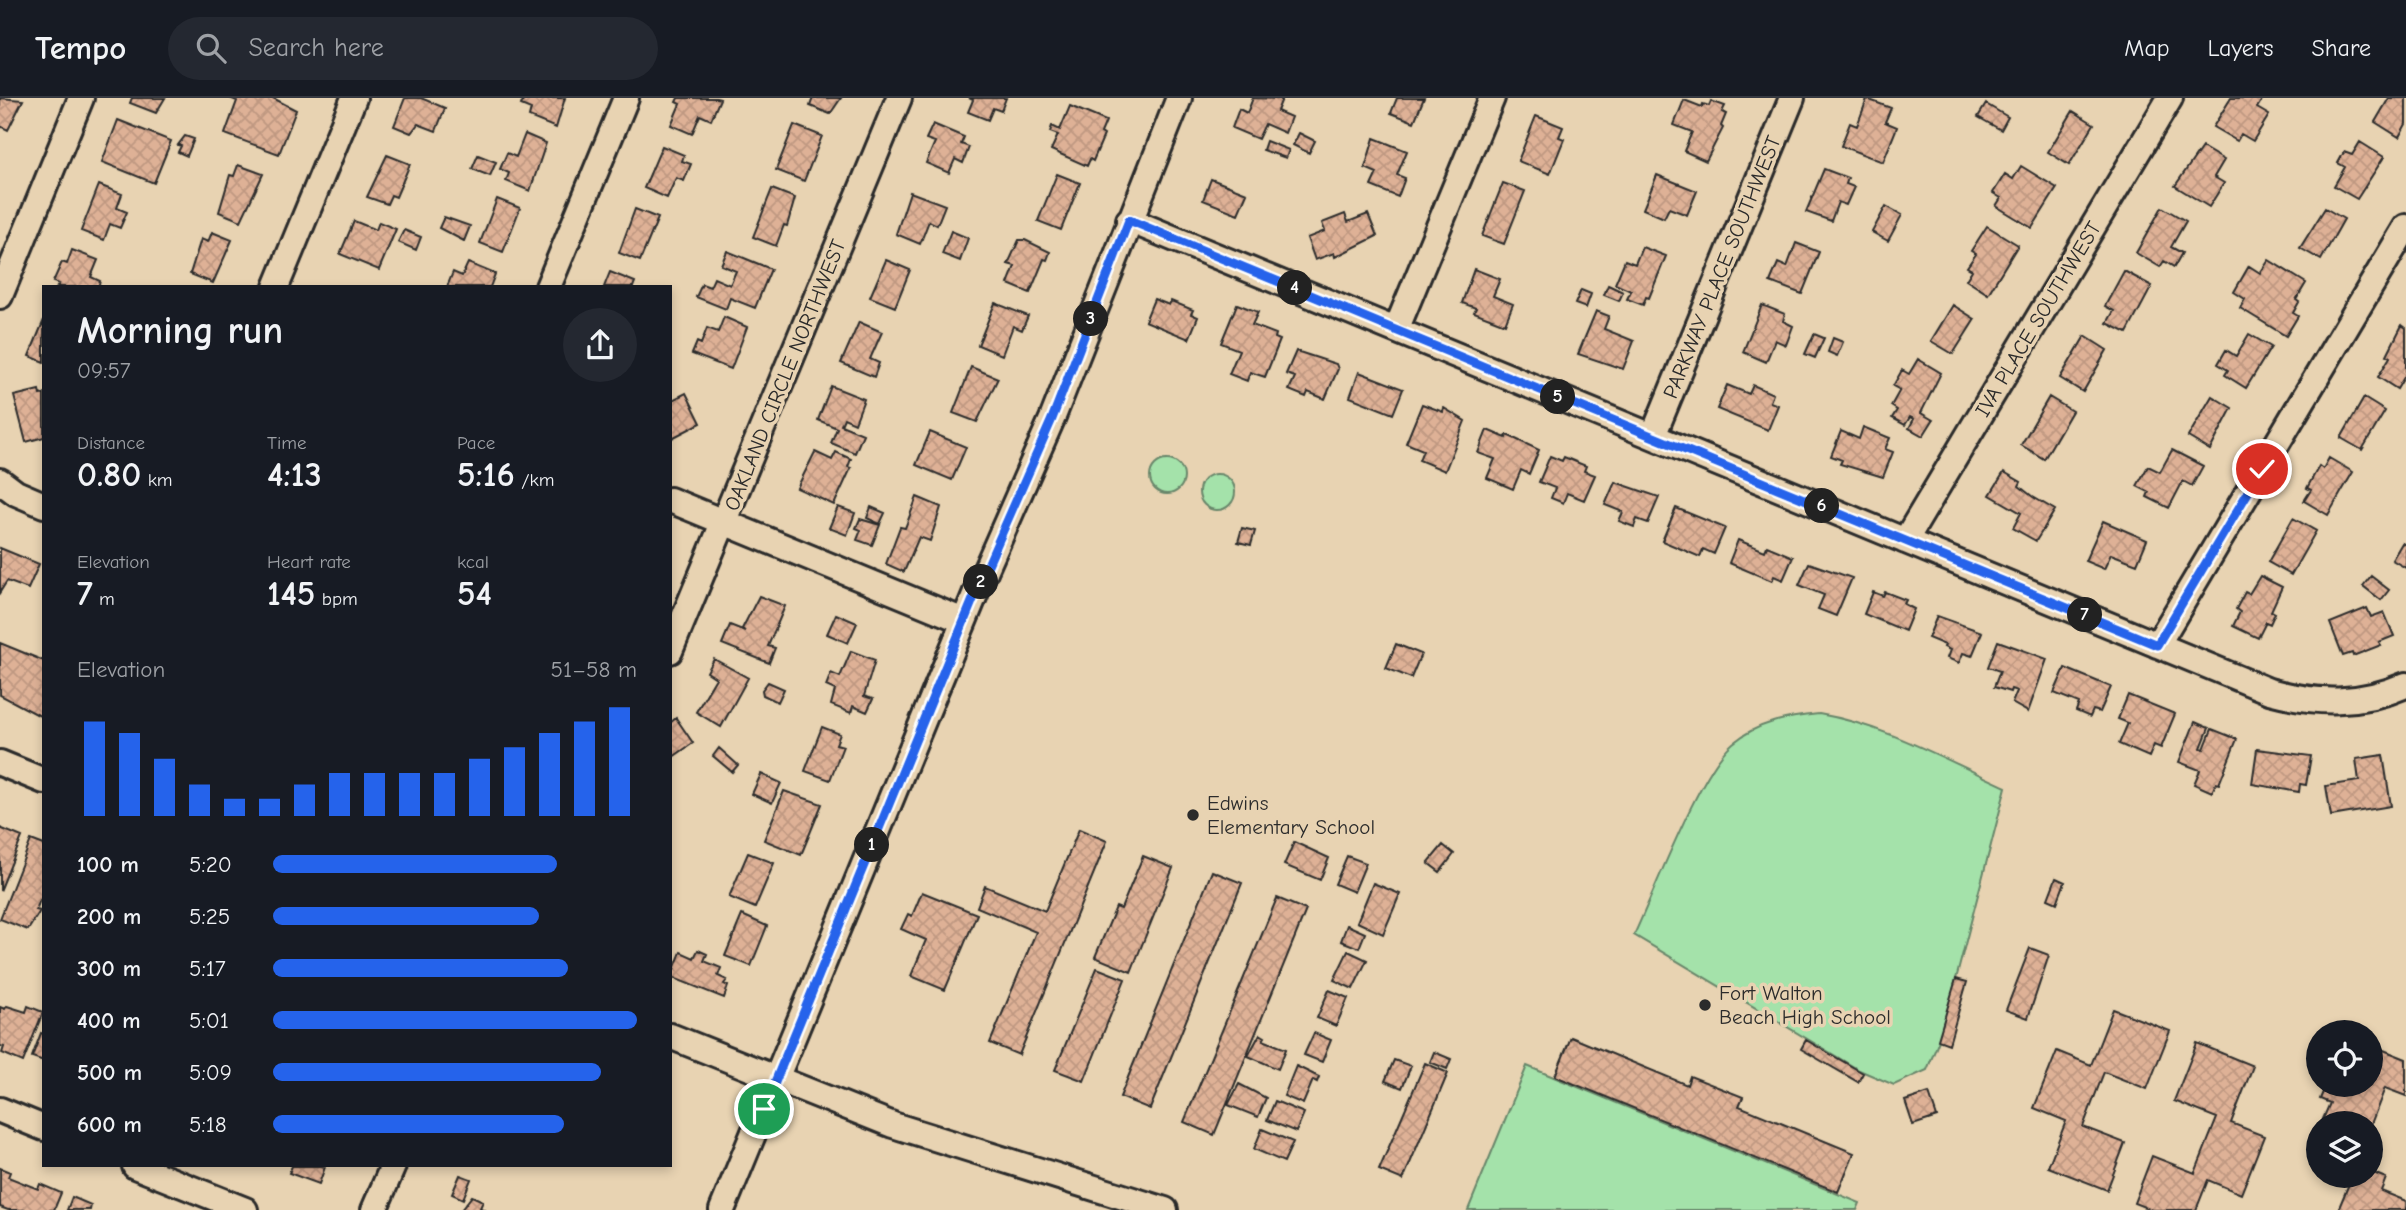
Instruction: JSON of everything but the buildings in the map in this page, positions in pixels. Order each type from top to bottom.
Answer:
[{"type":"street","points":[[0,296],[81,98]]},
{"type":"street","points":[[277,285],[354,98]]},
{"type":"street","points":[[549,285],[626,98]]},
{"type":"street","name":"OAKLAND CIRCLE NORTHWEST","points":[[672,646],[899,98]]},
{"type":"street","points":[[722,1210],[964,621],[1052,419],[1129,220],[1180,98]]},
{"type":"street","points":[[1396,330],[1492,98]]},
{"type":"street","name":"PARKWAY PLACE SOUTHWEST","points":[[1653,436],[1792,98]]},
{"type":"street","name":"IVA PLACE SOUTHWEST","points":[[1905,541],[2170,98]]},
{"type":"street","points":[[1129,220],[2269,691],[2303,700],[2351,701],[2372,698],[2406,685]]},
{"type":"street","points":[[2157,645],[2406,227]]},
{"type":"street","points":[[0,481],[16,493],[42,504]]},
{"type":"street","points":[[672,501],[964,621]]},
{"type":"street","points":[[0,763],[42,780]]},
{"type":"street","points":[[672,1037],[776,1079],[976,1153],[1165,1210]]},
{"type":"street","points":[[0,1110],[42,1127]]},
{"type":"street","points":[[138,1167],[245,1210]]},
{"type":"street","points":[[374,1210],[393,1167]]},
{"type":"green space","points":[[1167,460],[1179,465],[1184,477],[1179,489],[1167,494],[1155,489],[1150,477],[1155,465]]},
{"type":"green space","points":[[1217,474],[1230,479],[1235,492],[1230,505],[1217,510],[1204,505],[1199,492],[1204,479]]},
{"type":"green space","points":[[1819,714],[1868,726],[2006,787],[1942,1033],[1927,1070],[1894,1085],[1859,1070],[1634,935],[1693,804],[1720,757],[1733,743],[1763,725]]},
{"type":"green space","points":[[1527,1066],[1860,1203],[1857,1210],[1468,1210]]},
{"type":"place","name":"Edwins Elementary School","points":[[1193,815]]},
{"type":"place","name":"Fort Walton Beach High School","points":[[1705,1005]]},
{"type":"route","points":[[764,1109],[976,592],[1052,419],[1129,220],[2157,645],[2262,469]]}]
